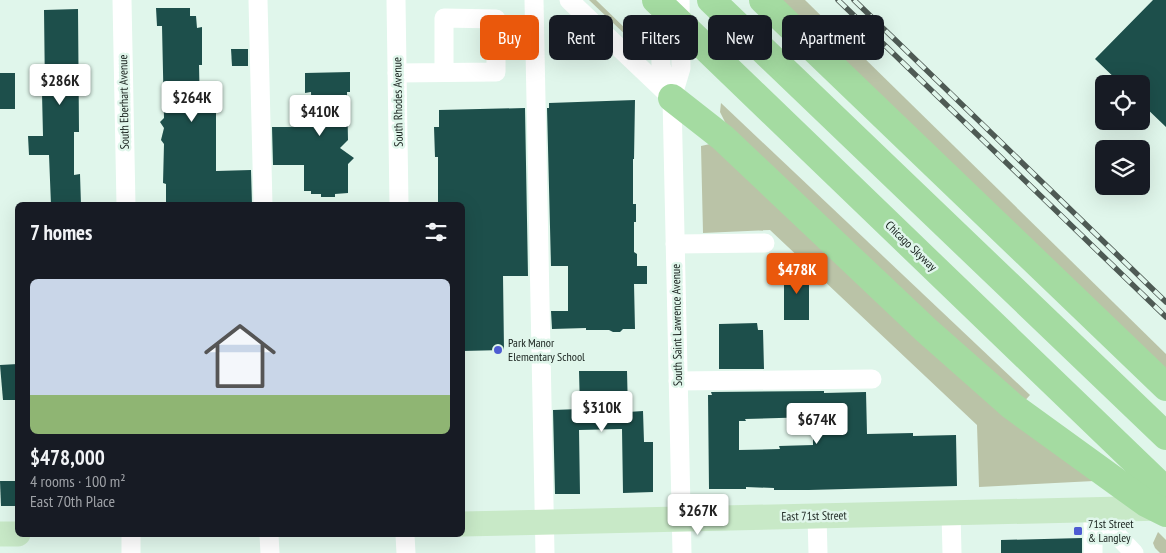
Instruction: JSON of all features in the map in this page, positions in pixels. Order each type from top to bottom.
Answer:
[{"type":"highway","name":"Chicago Skyway","points":[[656,0],[1159,484]]},
{"type":"highway","points":[[763,0],[1166,388]]},
{"type":"highway","points":[[715,4],[1166,436]]},
{"type":"highway","points":[[672,98],[723,138],[926,330],[1012,406],[1146,503],[1166,513]]},
{"type":"main road","name":"East 71st Street","points":[[465,524],[1166,508]]},
{"type":"main road","points":[[0,534],[15,534]]},
{"type":"street","name":"South Eberhart Avenue","points":[[122,0],[126,202]]},
{"type":"street","points":[[258,0],[263,202]]},
{"type":"street","name":"South Rhodes Avenue","points":[[396,0],[399,202]]},
{"type":"street","points":[[534,0],[545,553]]},
{"type":"street","points":[[569,0],[672,98]]},
{"type":"street","name":"South Saint Lawrence Avenue","points":[[660,0],[661,66],[672,98],[682,553]]},
{"type":"street","name":"South Saint Lawrence Avenue","points":[[672,98],[681,68],[680,0]]},
{"type":"street","points":[[397,73],[444,72]]},
{"type":"street","points":[[675,244],[765,243]]},
{"type":"street","points":[[678,381],[872,379]]},
{"type":"street","points":[[1093,510],[1093,553]]},
{"type":"street","points":[[1093,510],[1134,553]]},
{"type":"street","points":[[951,513],[952,553]]},
{"type":"street","points":[[817,516],[818,553]]},
{"type":"street","points":[[131,537],[131,553]]},
{"type":"street","points":[[269,537],[270,553]]},
{"type":"street","points":[[405,537],[406,553]]},
{"type":"green space","points":[[589,0],[596,0],[611,15],[605,15]]},
{"type":"green space","points":[[782,0],[805,0],[820,15],[797,15]]},
{"type":"green space","points":[[613,16],[623,26],[623,32],[613,23]]},
{"type":"green space","points":[[843,60],[866,60],[1166,354],[1166,376]]},
{"type":"green space","points":[[721,103],[1030,395],[1022,404],[728,128],[720,112]]},
{"type":"green space","points":[[710,144],[1094,481],[979,487],[977,425],[770,230],[703,233],[701,146]]},
{"type":"green space","points":[[1158,532],[1166,540],[1166,553],[1160,553],[1153,543]]},
{"type":"building","points":[[1153,0],[1166,0],[1166,127],[1150,112],[1150,75],[1112,75],[1095,59]]},
{"type":"building","points":[[156,8],[190,8],[190,16],[196,16],[197,28],[202,27],[202,65],[199,65],[200,111],[216,111],[216,171],[251,170],[252,202],[166,202],[166,184],[163,183],[164,144],[161,140],[164,128],[160,122],[164,118],[162,26],[157,26]]},
{"type":"building","points":[[78,9],[79,132],[74,132],[74,175],[80,174],[81,202],[51,202],[49,155],[29,155],[28,136],[43,136],[42,93],[45,93],[44,10]]},
{"type":"building","points":[[231,49],[248,49],[248,66],[232,66]]},
{"type":"building","points":[[350,72],[350,92],[347,92],[348,140],[340,148],[354,158],[348,164],[348,193],[335,194],[335,197],[321,197],[321,194],[311,194],[311,191],[304,191],[304,165],[273,165],[272,127],[312,127],[311,92],[305,93],[305,73]]},
{"type":"building","points":[[0,73],[15,73],[15,109],[0,109]]},
{"type":"building","points":[[635,100],[633,204],[636,204],[636,222],[634,222],[634,252],[637,254],[637,266],[647,266],[647,284],[634,284],[635,329],[623,329],[620,332],[613,332],[609,330],[586,330],[586,328],[552,329],[551,311],[568,311],[568,266],[551,266],[547,108],[549,108],[549,103]]},
{"type":"building","points":[[525,108],[528,276],[503,276],[504,350],[465,351],[465,202],[438,202],[438,157],[435,157],[434,127],[439,127],[439,110]]},
{"type":"building","points":[[809,269],[809,320],[784,320],[784,270]]},
{"type":"building","points":[[757,323],[758,330],[763,330],[764,369],[719,369],[719,324]]},
{"type":"building","points":[[15,364],[15,400],[3,400],[0,365]]},
{"type":"building","points":[[579,371],[627,371],[628,412],[643,411],[644,442],[653,442],[653,492],[623,493],[622,429],[579,430],[580,494],[555,494],[553,410],[580,409]]},
{"type":"building","points":[[711,392],[866,392],[867,434],[913,433],[913,436],[956,435],[957,486],[809,490],[774,490],[774,488],[746,487],[746,489],[709,489],[708,395],[712,395]],"holes":[[[813,417],[813,445],[779,446],[780,449],[739,450],[739,421],[746,421],[745,419]]]},
{"type":"building","points":[[0,481],[15,481],[15,506],[1,506]]},
{"type":"building","points":[[1082,538],[1082,553],[1001,553],[1001,540]]},
{"type":"railway","points":[[838,0],[1166,317]]},
{"type":"railway","points":[[854,0],[1166,302]]},
{"type":"place","name":"Park Manor Elementary School","points":[[498,350]]},
{"type":"place","name":"71st Street & Langley","points":[[1078,531]]}]
